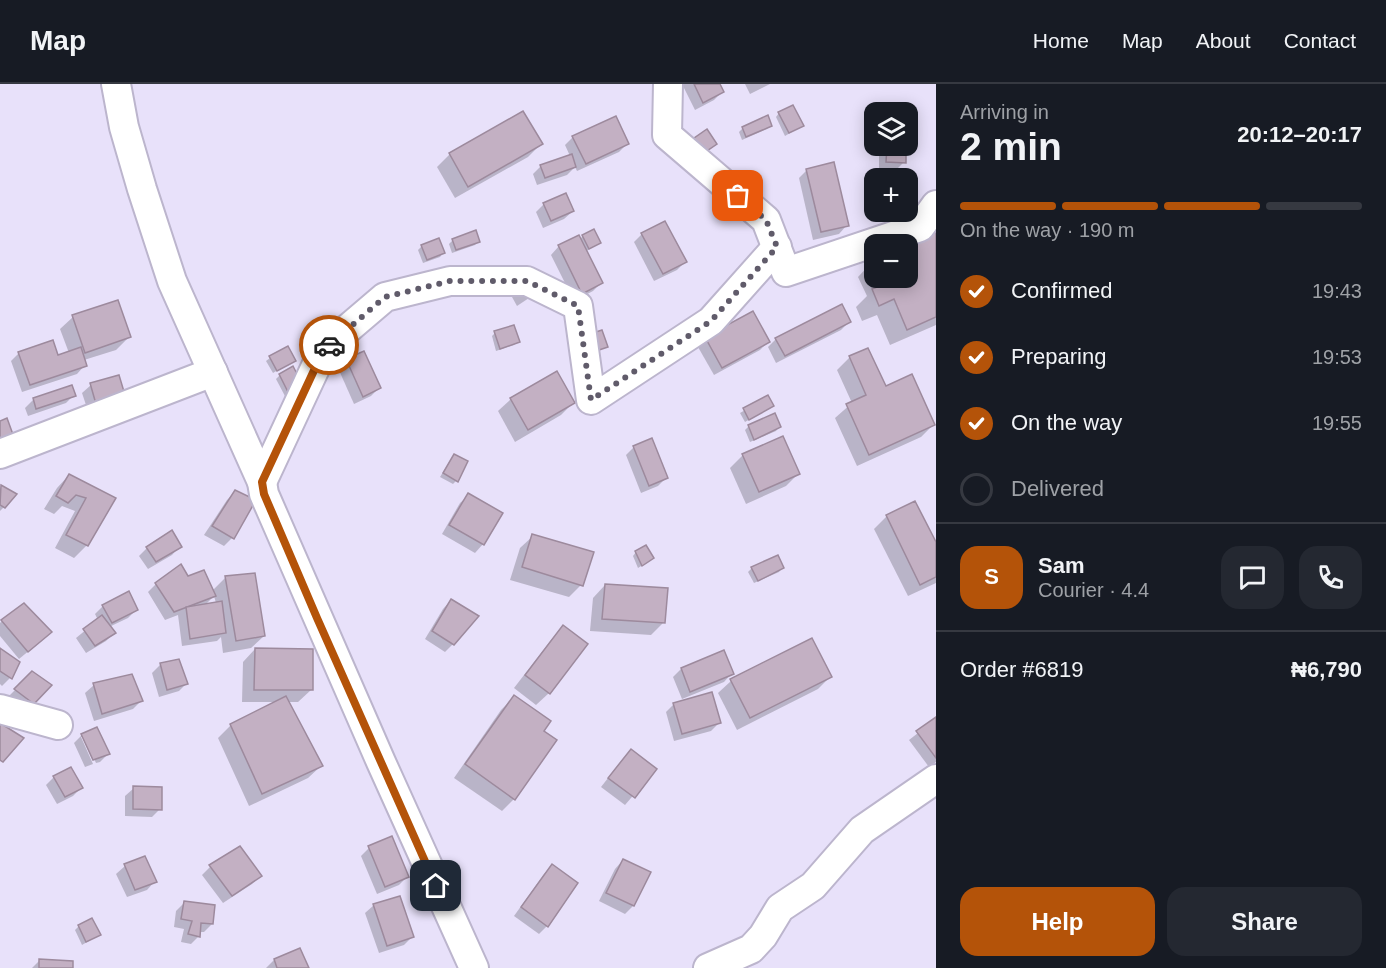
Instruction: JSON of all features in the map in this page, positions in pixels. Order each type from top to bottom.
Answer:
[{"type":"street","points":[[116,84],[124,127],[172,281],[262,482],[264,494],[308,597],[474,968]]},
{"type":"street","points":[[668,84],[667,135],[766,220],[786,272],[920,227],[936,204]]},
{"type":"street","points":[[262,482],[324,349],[385,297],[450,281],[527,281],[578,306],[591,400],[711,321],[777,247]]},
{"type":"street","points":[[0,454],[213,372]]},
{"type":"street","points":[[0,709],[58,725]]},
{"type":"street","points":[[708,968],[751,949],[763,936],[780,908],[813,886],[862,830],[936,779]]},
{"type":"building","points":[[694,84],[720,84],[724,92],[703,103]]},
{"type":"building","points":[[793,105],[804,126],[789,133],[778,112]]},
{"type":"building","points":[[523,111],[543,144],[468,187],[449,153]]},
{"type":"building","points":[[768,115],[772,126],[746,137],[742,127]]},
{"type":"building","points":[[616,116],[629,144],[586,164],[572,136]]},
{"type":"building","points":[[707,129],[717,144],[698,157],[687,143]]},
{"type":"building","points":[[572,154],[576,167],[545,178],[540,165]]},
{"type":"building","points":[[886,156],[906,156],[906,163],[886,162]]},
{"type":"building","points":[[834,162],[849,226],[821,232],[806,169]]},
{"type":"building","points":[[566,193],[574,211],[551,221],[543,203]]},
{"type":"building","points":[[665,221],[687,262],[663,274],[641,233]]},
{"type":"building","points":[[594,229],[601,243],[589,249],[582,235]]},
{"type":"building","points":[[476,230],[480,242],[456,250],[452,239]]},
{"type":"building","points":[[936,232],[936,317],[907,330],[894,299],[879,306],[872,289],[918,288],[918,239]]},
{"type":"building","points":[[579,235],[603,283],[582,294],[558,245]]},
{"type":"building","points":[[439,238],[445,253],[427,260],[421,245]]},
{"type":"building","points":[[118,300],[131,337],[85,353],[72,315]]},
{"type":"building","points":[[842,304],[851,322],[785,356],[775,338]]},
{"type":"building","points":[[753,311],[770,342],[722,368],[705,337]]},
{"type":"building","points":[[514,325],[520,342],[500,349],[494,331]]},
{"type":"building","points":[[602,330],[608,347],[590,353],[584,336]]},
{"type":"building","points":[[53,340],[58,355],[81,347],[87,366],[30,385],[18,352]]},
{"type":"building","points":[[288,346],[296,361],[277,371],[269,356]]},
{"type":"building","points":[[868,348],[886,386],[912,374],[935,425],[869,455],[846,404],[866,395],[849,356]]},
{"type":"building","points":[[364,351],[381,388],[363,397],[346,359]]},
{"type":"building","points":[[293,366],[304,388],[290,396],[279,374]]},
{"type":"building","points":[[557,371],[575,403],[528,430],[510,398]]},
{"type":"building","points":[[119,375],[125,395],[96,404],[90,383]]},
{"type":"building","points":[[72,385],[76,396],[36,409],[33,398]]},
{"type":"building","points":[[768,395],[774,406],[749,420],[743,408]]},
{"type":"building","points":[[775,413],[781,427],[754,440],[748,425]]},
{"type":"building","points":[[7,418],[15,440],[0,441],[0,421]]},
{"type":"building","points":[[783,436],[800,474],[759,492],[742,454]]},
{"type":"building","points":[[652,438],[668,478],[649,486],[633,446]]},
{"type":"building","points":[[454,454],[468,461],[458,482],[443,473]]},
{"type":"building","points":[[69,474],[116,498],[88,546],[66,535],[86,498],[76,495],[68,503],[56,496]]},
{"type":"building","points":[[1,485],[17,494],[5,508],[0,505]]},
{"type":"building","points":[[235,490],[256,500],[234,539],[212,526]]},
{"type":"building","points":[[468,493],[503,513],[484,545],[449,525]]},
{"type":"building","points":[[915,501],[936,542],[936,577],[920,585],[886,515]]},
{"type":"building","points":[[172,530],[182,547],[156,562],[146,547]]},
{"type":"building","points":[[532,534],[594,552],[583,586],[522,567]]},
{"type":"building","points":[[646,545],[654,558],[642,566],[635,551]]},
{"type":"building","points":[[778,555],[784,568],[758,581],[751,567]]},
{"type":"building","points":[[181,564],[188,576],[204,570],[216,596],[174,612],[155,583]]},
{"type":"building","points":[[255,573],[265,636],[236,641],[225,576]]},
{"type":"building","points":[[605,584],[668,588],[665,623],[602,619]]},
{"type":"building","points":[[129,591],[138,610],[112,623],[102,605]]},
{"type":"building","points":[[451,599],[479,616],[454,645],[432,631]]},
{"type":"building","points":[[222,601],[226,633],[190,639],[186,607]]},
{"type":"building","points":[[24,603],[52,632],[28,652],[1,620]]},
{"type":"building","points":[[102,615],[116,633],[95,646],[83,629]]},
{"type":"building","points":[[563,625],[588,644],[550,694],[525,675]]},
{"type":"building","points":[[812,638],[832,677],[750,718],[730,679]]},
{"type":"building","points":[[0,648],[20,662],[12,679],[0,671]]},
{"type":"building","points":[[255,648],[313,649],[313,690],[254,690]]},
{"type":"building","points":[[724,650],[734,674],[690,692],[681,668]]},
{"type":"building","points":[[179,659],[188,684],[167,690],[160,663]]},
{"type":"building","points":[[32,671],[52,685],[34,704],[14,689]]},
{"type":"building","points":[[132,674],[143,701],[102,714],[93,683]]},
{"type":"building","points":[[712,692],[721,723],[682,734],[673,703]]},
{"type":"building","points":[[514,695],[551,721],[544,731],[557,740],[515,800],[465,764]]},
{"type":"building","points":[[286,696],[323,766],[262,794],[230,724]]},
{"type":"building","points":[[936,717],[936,758],[916,731]]},
{"type":"building","points":[[0,723],[24,738],[3,762],[0,760]]},
{"type":"building","points":[[97,727],[110,754],[93,760],[81,734]]},
{"type":"building","points":[[631,749],[657,769],[635,798],[608,778]]},
{"type":"building","points":[[71,767],[83,788],[65,797],[53,776]]},
{"type":"building","points":[[133,786],[162,787],[162,810],[133,809]]},
{"type":"building","points":[[392,836],[409,877],[385,887],[368,846]]},
{"type":"building","points":[[240,846],[262,876],[232,896],[209,865]]},
{"type":"building","points":[[145,856],[157,882],[135,890],[124,864]]},
{"type":"building","points":[[623,859],[651,872],[634,906],[606,893]]},
{"type":"building","points":[[552,864],[578,883],[548,927],[521,907]]},
{"type":"building","points":[[400,896],[414,937],[387,946],[373,904]]},
{"type":"building","points":[[184,901],[215,905],[213,924],[201,923],[200,937],[188,934],[192,921],[181,919]]},
{"type":"building","points":[[92,918],[101,935],[86,942],[78,925]]},
{"type":"building","points":[[300,948],[309,968],[277,968],[274,959]]},
{"type":"building","points":[[39,959],[73,961],[73,968],[39,968]]},
{"type":"way so far","points":[[329,345],[385,297],[450,281],[527,281],[578,306],[591,400],[711,321],[777,247],[766,220],[738,196]]},
{"type":"route","points":[[329,345],[324,349],[262,482],[264,494],[436,886]]}]
